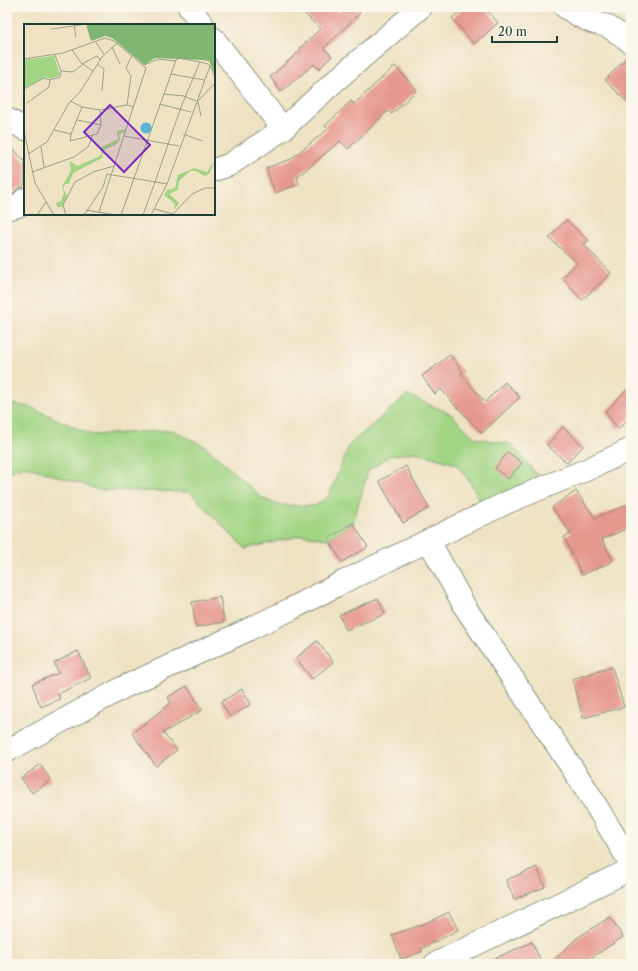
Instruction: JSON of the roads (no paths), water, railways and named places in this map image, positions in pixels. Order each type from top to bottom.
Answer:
[{"type":"street","points":[[189,7],[202,24]]},
{"type":"street","points":[[215,170],[229,165],[283,129],[334,82],[421,7]]},
{"type":"street","points":[[565,7],[579,16],[606,26],[631,43]]},
{"type":"street","points":[[215,40],[283,129]]},
{"type":"street","points":[[7,119],[24,128]]},
{"type":"street","points":[[7,209],[18,206],[24,200]]},
{"type":"street","points":[[7,751],[124,688],[291,609],[345,581],[508,502],[586,470],[631,449]]},
{"type":"street","points":[[429,541],[465,606],[586,789],[631,864]]},
{"type":"street","points":[[435,964],[631,869]]}]
